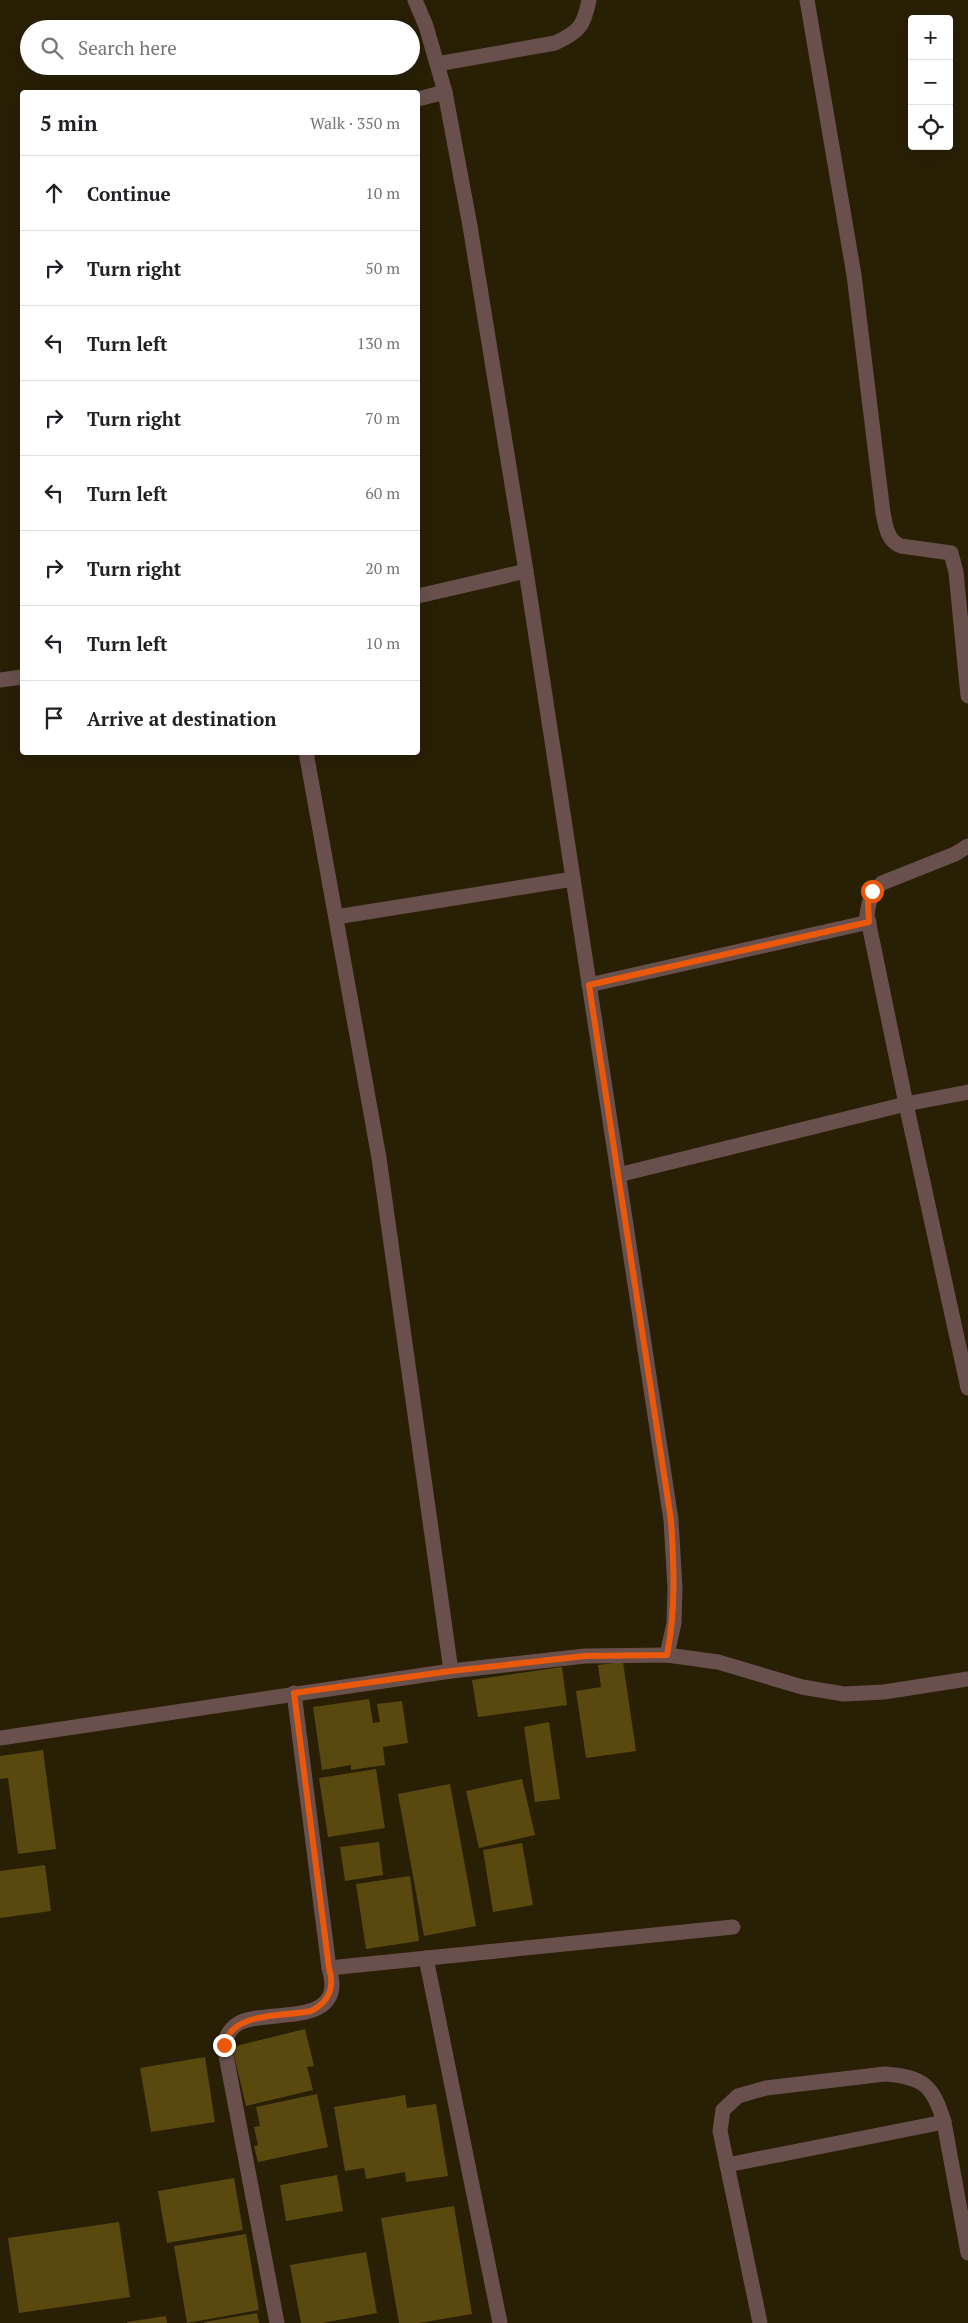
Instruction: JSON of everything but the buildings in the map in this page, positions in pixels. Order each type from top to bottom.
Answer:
[{"type":"street","points":[[415,0],[426,26],[445,92],[470,226],[526,571],[671,1520],[675,1588],[674,1623],[667,1655]]},
{"type":"street","points":[[437,64],[555,43],[573,35],[581,27],[586,16],[589,0]]},
{"type":"street","points":[[807,0],[854,274],[888,535],[895,544],[951,553],[956,572],[968,696]]},
{"type":"street","points":[[420,98],[445,92]]},
{"type":"street","points":[[420,596],[526,571]]},
{"type":"street","points":[[0,680],[20,677]]},
{"type":"street","points":[[307,755],[380,1158],[451,1671]]},
{"type":"street","points":[[968,846],[954,854],[882,883],[872,891],[868,902],[869,922],[906,1104],[968,1388]]},
{"type":"street","points":[[336,917],[573,879]]},
{"type":"street","points":[[589,985],[869,922]]},
{"type":"street","points":[[618,1175],[906,1104],[968,1092]]},
{"type":"street","points":[[0,1738],[294,1693],[451,1671],[585,1656],[667,1655],[718,1662],[802,1687],[844,1694],[884,1692],[968,1679]]},
{"type":"street","points":[[277,2323],[224,2045],[226,2036],[239,2023],[302,2013],[320,2007],[331,1990],[332,1978],[329,1968],[294,1693]]},
{"type":"street","points":[[329,1968],[734,1927]]},
{"type":"street","points":[[426,1958],[500,2323]]},
{"type":"street","points":[[760,2323],[720,2131],[723,2110],[738,2096],[766,2088],[885,2074],[905,2076],[924,2083],[938,2102],[944,2122],[968,2253]]},
{"type":"street","points":[[727,2165],[944,2122]]},
{"type":"route","points":[[224,2045],[226,2036],[239,2023],[311,2011],[320,2007],[331,1990],[332,1978],[329,1968],[294,1693],[451,1671],[585,1656],[667,1655],[674,1623],[675,1588],[671,1520],[589,985],[869,922],[868,902],[872,891]]}]
